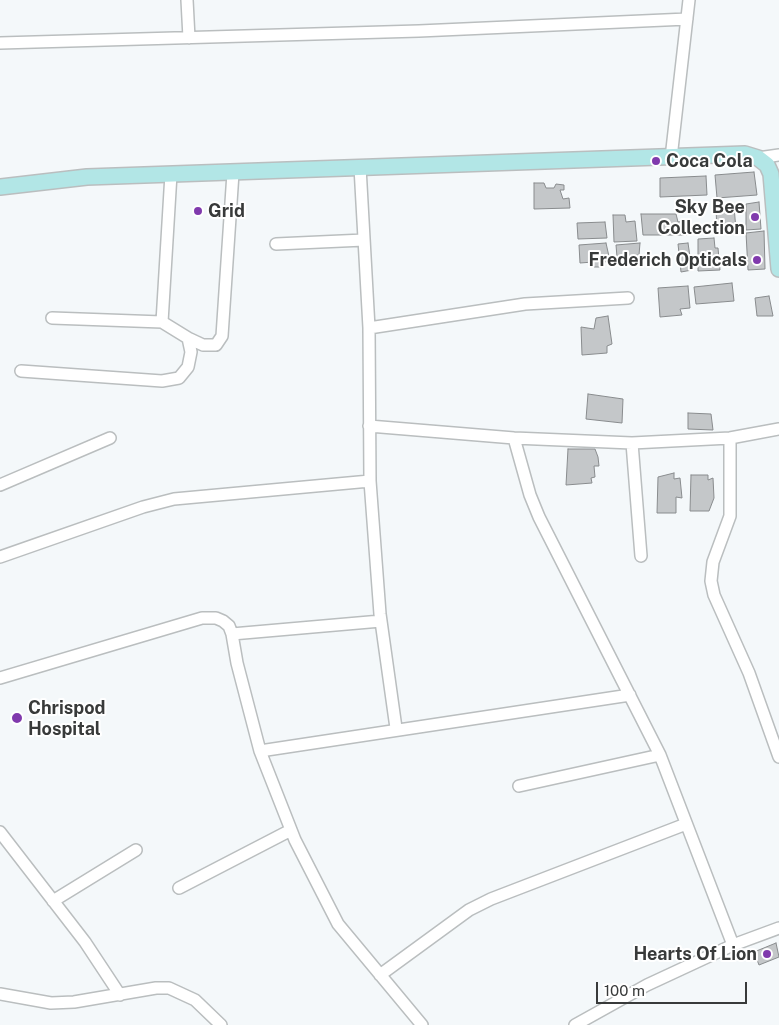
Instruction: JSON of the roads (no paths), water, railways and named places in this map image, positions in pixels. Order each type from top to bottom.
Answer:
[{"type":"street","points":[[188,0],[189,38]]},
{"type":"street","points":[[671,158],[689,0]]},
{"type":"street","points":[[0,43],[419,31],[687,19]]},
{"type":"street","points":[[0,186],[87,177],[744,154],[758,158],[779,156]]},
{"type":"street","points":[[758,158],[767,165],[771,174],[779,269]]},
{"type":"street","points":[[360,167],[370,328],[370,481],[381,621],[396,728]]},
{"type":"street","points":[[52,318],[162,322],[203,345],[216,345],[222,336],[233,173]]},
{"type":"street","points":[[162,322],[171,174]]},
{"type":"street","points":[[276,244],[364,240]]},
{"type":"street","points":[[370,328],[525,304],[628,298]]},
{"type":"street","points":[[20,371],[162,381],[179,378],[188,367],[191,352],[188,338]]},
{"type":"street","points":[[369,426],[514,438],[632,443],[730,438],[779,429]]},
{"type":"street","points":[[0,485],[110,438]]},
{"type":"street","points":[[514,438],[530,495],[539,517],[660,755],[733,945]]},
{"type":"street","points":[[730,438],[730,516],[713,562],[711,581],[714,595],[748,673],[779,757]]},
{"type":"street","points":[[632,443],[641,556]]},
{"type":"street","points":[[0,557],[143,506],[174,499],[370,481]]},
{"type":"street","points":[[0,678],[202,618],[216,618],[223,621],[229,626],[232,634],[237,663],[260,751],[291,830],[338,924],[422,1025]]},
{"type":"street","points":[[232,634],[381,621]]},
{"type":"street","points":[[260,751],[396,728],[630,694]]},
{"type":"street","points":[[519,786],[660,755]]},
{"type":"street","points":[[380,975],[469,910],[491,899],[686,824]]},
{"type":"street","points":[[179,888],[291,830]]},
{"type":"street","points":[[0,832],[85,942],[120,995]]},
{"type":"street","points":[[53,901],[136,850]]},
{"type":"street","points":[[575,1025],[647,985],[733,945],[779,928]]},
{"type":"street","points":[[0,994],[51,1003],[74,1002],[156,988],[169,988],[195,1000],[221,1025]]},
{"type":"place","name":"Coca Cola","points":[[656,161]]},
{"type":"place","name":"Grid","points":[[198,211]]},
{"type":"place","name":"Sky Bee Collection","points":[[755,217]]},
{"type":"place","name":"Frederich Opticals","points":[[757,260]]},
{"type":"place","name":"Chrispod Hospital","points":[[17,718]]},
{"type":"place","name":"Hearts Of Lion","points":[[767,954]]}]
